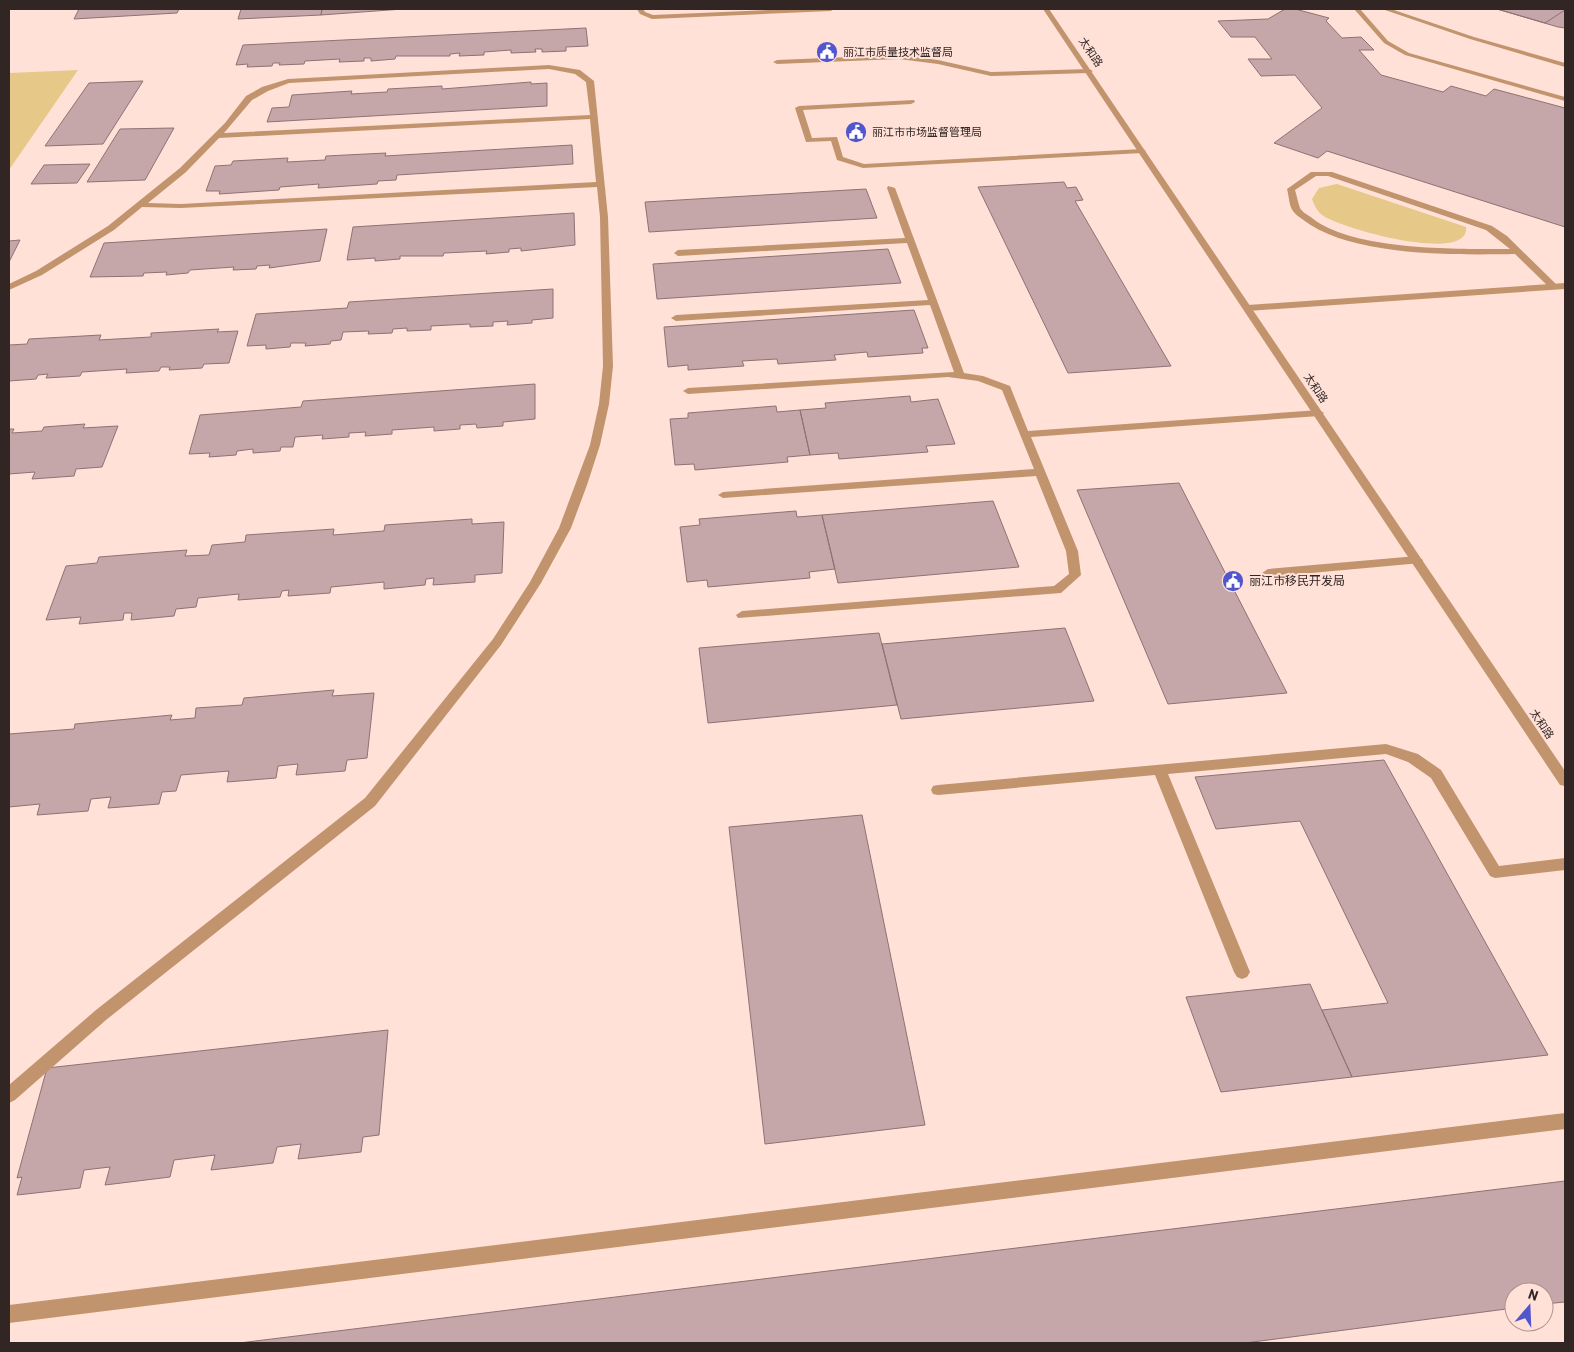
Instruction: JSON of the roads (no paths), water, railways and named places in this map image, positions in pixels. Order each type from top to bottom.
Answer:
[{"type":"street","points":[[640,9],[642,13],[652,17],[831,9]]},
{"type":"street","name":"太和路","points":[[1046,9],[1565,781]]},
{"type":"street","points":[[1357,9],[1386,42],[1406,54],[1565,99]]},
{"type":"street","points":[[1385,9],[1472,38],[1565,65]]},
{"type":"street","points":[[777,62],[900,58],[938,62],[969,70],[1003,75],[1089,71]]},
{"type":"street","points":[[9,287],[39,273],[85,246],[141,205],[183,170],[256,93],[288,81],[549,67],[577,72],[590,81],[604,217],[608,366],[604,404],[595,445],[582,485],[565,528],[535,583],[503,633],[370,802],[101,1015],[9,1095]]},
{"type":"street","points":[[911,102],[800,108],[809,140],[834,139],[840,158],[863,166],[1142,151]]},
{"type":"street","points":[[217,136],[594,117]]},
{"type":"street","points":[[1517,251],[1432,251],[1347,237],[1314,224],[1302,216],[1294,207],[1290,198],[1291,189],[1314,174],[1329,174],[1481,225],[1504,238],[1554,287]]},
{"type":"street","points":[[141,205],[181,206],[601,184]]},
{"type":"street","points":[[891,188],[960,375]]},
{"type":"street","points":[[678,253],[910,240]]},
{"type":"street","points":[[1248,308],[1565,286]]},
{"type":"street","points":[[676,318],[933,302]]},
{"type":"street","points":[[688,391],[948,374],[980,378],[1006,388],[1072,551],[1075,575],[1057,590],[742,615]]},
{"type":"street","points":[[1024,434],[1318,413]]},
{"type":"street","points":[[723,495],[1040,472]]},
{"type":"street","points":[[1268,573],[1417,560]]},
{"type":"street","points":[[938,790],[1386,749],[1413,758],[1436,774],[1495,872],[1565,864]]},
{"type":"street","points":[[1159,769],[1242,972]]},
{"type":"street","points":[[9,1314],[1565,1122]]},
{"type":"place","name":"丽江市质量技术监督局","points":[[827,52]]},
{"type":"place","name":"丽江市市场监督管理局","points":[[856,132]]},
{"type":"place","name":"丽江市移民开发局","points":[[1233,581]]}]
